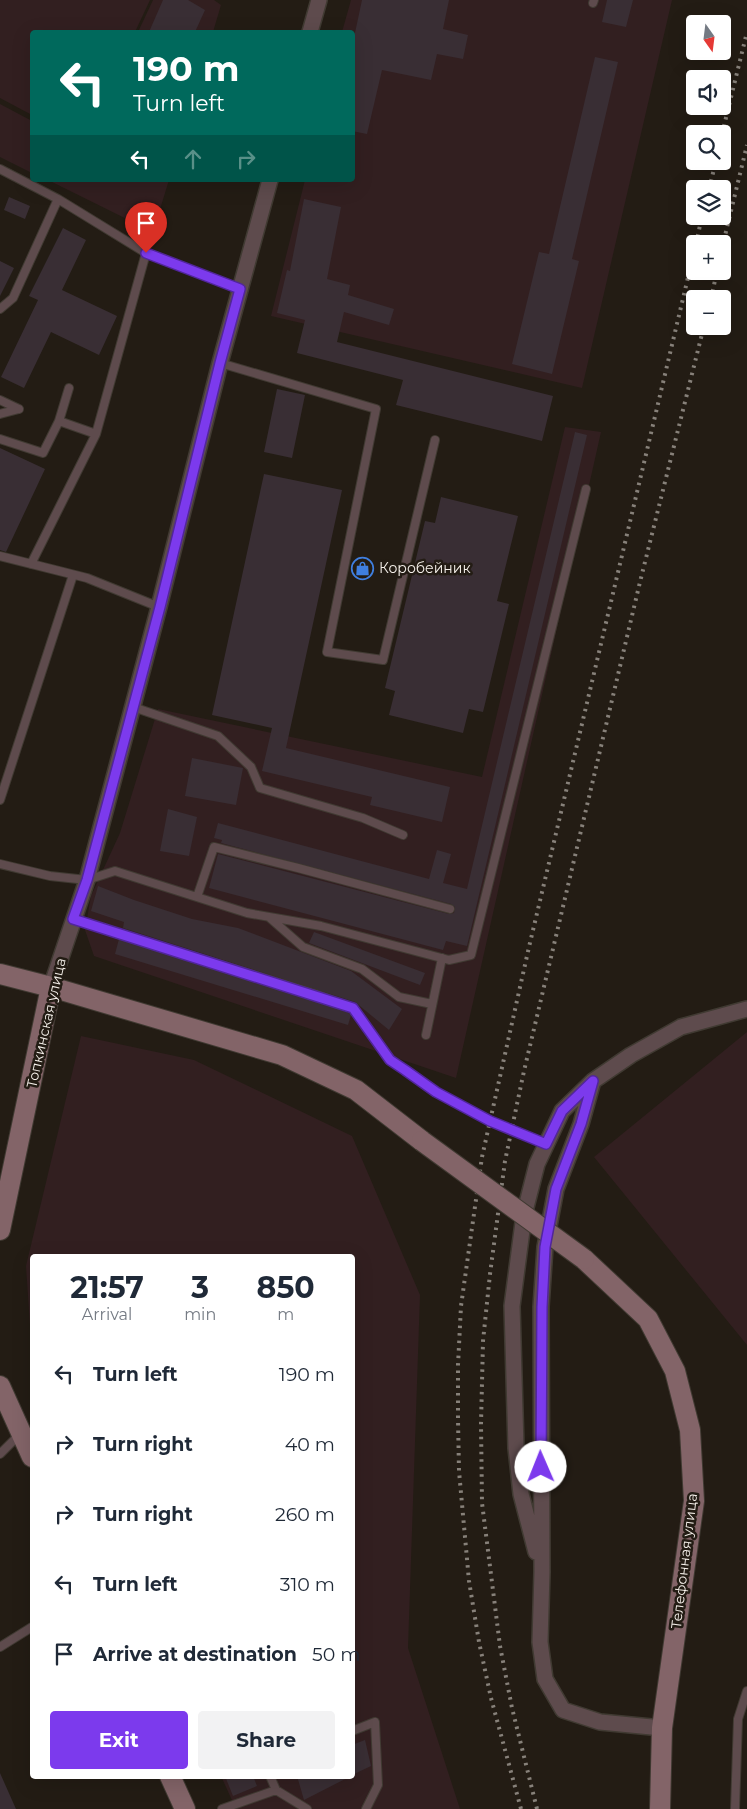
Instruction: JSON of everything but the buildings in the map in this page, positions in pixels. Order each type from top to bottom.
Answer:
[{"type":"street","points":[[311,30],[319,0]]},
{"type":"street","name":"Топкинская улица","points":[[0,1230],[51,986],[87,880],[160,607],[220,363],[269,182]]},
{"type":"street","name":"Телефонная улица","points":[[0,974],[51,986],[282,1055],[356,1090],[422,1141],[584,1259],[648,1319],[675,1371],[690,1430],[694,1501],[662,1728],[660,1809]]},
{"type":"street","points":[[542,1572],[521,1494],[516,1448],[512,1306],[524,1215],[537,1164],[562,1111],[593,1081],[631,1055],[681,1027],[747,1009]]},
{"type":"street","points":[[593,1081],[581,1124],[556,1189],[545,1247],[541,1326],[542,1572],[540,1642],[545,1679],[563,1710],[600,1722],[662,1728]]},
{"type":"street","points":[[0,1386],[30,1453]]},
{"type":"street","points":[[171,1779],[186,1809]]},
{"type":"lane","points":[[0,169],[58,200],[146,253],[240,289]]},
{"type":"lane","points":[[0,309],[13,298],[58,200]]},
{"type":"lane","points":[[31,564],[96,434],[146,253]]},
{"type":"lane","points":[[220,363],[376,409],[327,652],[383,660],[435,440]]},
{"type":"lane","points":[[0,439],[43,453],[59,421],[69,388]]},
{"type":"lane","points":[[0,400],[19,409],[0,414]]},
{"type":"lane","points":[[59,421],[96,434]]},
{"type":"lane","points":[[0,864],[50,876],[87,880],[115,871],[247,914],[321,926],[449,960],[471,956],[586,489]]},
{"type":"lane","points":[[0,556],[87,578],[160,607]]},
{"type":"lane","points":[[0,800],[73,575]]},
{"type":"lane","points":[[133,707],[218,736],[251,767],[260,788],[363,818],[403,835]]},
{"type":"lane","points":[[196,897],[214,847],[450,909]]},
{"type":"lane","points":[[269,917],[303,947],[362,969],[399,997],[432,1004]]},
{"type":"lane","points":[[73,919],[353,1008],[390,1060],[436,1092],[490,1121],[546,1144]]},
{"type":"lane","points":[[426,1034],[442,958]]},
{"type":"lane","points":[[0,1454],[21,1433]]},
{"type":"lane","points":[[0,1647],[30,1628]]},
{"type":"lane","points":[[735,1809],[738,1719],[747,1691]]},
{"type":"lane","points":[[355,1730],[375,1722],[378,1785],[366,1809]]},
{"type":"lane","points":[[271,1779],[276,1790],[306,1809]]},
{"type":"lane","points":[[222,1809],[276,1790]]},
{"type":"shaded area","points":[[0,0],[150,0],[136,30],[30,30],[30,114],[0,98]]},
{"type":"shaded area","points":[[153,0],[214,0],[221,5],[214,30],[139,30]]},
{"type":"shaded area","points":[[351,0],[672,0],[582,388],[271,316],[304,182],[355,182],[355,30],[343,30]]},
{"type":"shaded area","points":[[0,104],[30,120],[30,172],[0,157]]},
{"type":"shaded area","points":[[52,182],[168,182],[153,232]]},
{"type":"shaded area","points":[[565,427],[601,432],[456,1078],[94,956],[85,930],[91,896],[120,833],[158,709],[482,777]]},
{"type":"shaded area","points":[[747,1032],[747,1345],[594,1157]]},
{"type":"shaded area","points":[[81,1036],[194,1060],[352,1136],[420,1295],[408,1648],[460,1809],[236,1809],[222,1779],[355,1779],[355,1254],[30,1254],[30,1325],[26,1266]]},
{"type":"railway","points":[[724,125],[747,32]]},
{"type":"railway","points":[[725,235],[747,145]]},
{"type":"railway","points":[[711,180],[714,170]]},
{"type":"railway","points":[[698,235],[700,225]]},
{"type":"railway","points":[[521,1809],[491,1698],[469,1581],[459,1471],[458,1365],[461,1306],[482,1157],[529,947],[687,280]]},
{"type":"railway","points":[[713,290],[715,280]]},
{"type":"railway","points":[[537,1809],[512,1708],[500,1646],[482,1503],[483,1341],[490,1274],[505,1161],[524,1071],[640,582],[702,335]]},
{"type":"place","name":"Коробейник","points":[[363,568]]},
{"type":"route","points":[[146,253],[240,289],[155,624],[87,880],[73,919],[315,994],[353,1008],[390,1060],[436,1092],[490,1121],[546,1144],[562,1111],[593,1081],[581,1124],[556,1189],[545,1247],[542,1307],[541,1467]]}]
